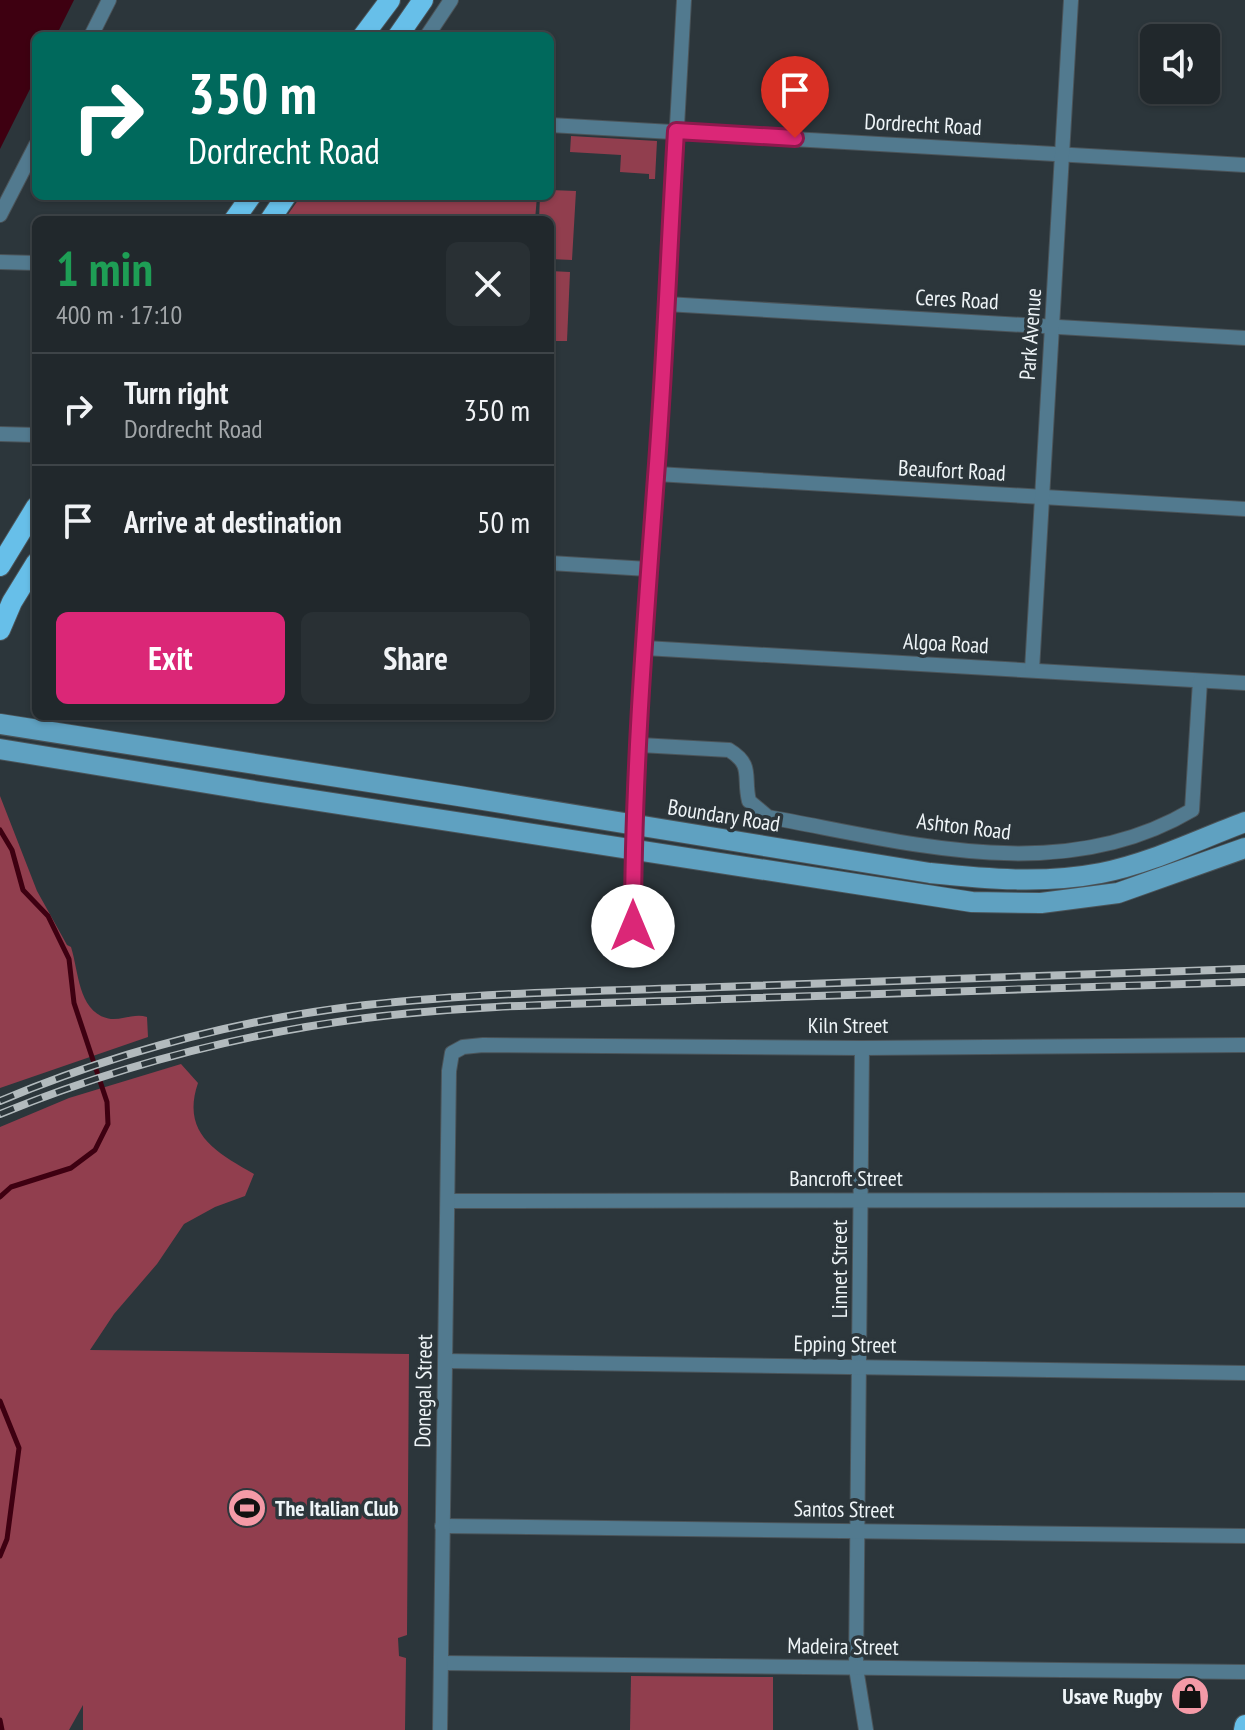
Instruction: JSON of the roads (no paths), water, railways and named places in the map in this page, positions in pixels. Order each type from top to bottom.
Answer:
[{"type":"main road","points":[[366,32],[390,0]]},
{"type":"main road","points":[[401,32],[423,0]]},
{"type":"main road","points":[[0,566],[32,514]]},
{"type":"main road","points":[[0,630],[16,594],[32,569]]},
{"type":"main road","name":"Boundary Road","points":[[0,724],[930,873],[1013,880],[1085,875],[1123,868],[1245,822]]},
{"type":"main road","points":[[0,749],[972,902],[1010,904],[1078,900],[1118,893],[1245,848]]},
{"type":"street","points":[[93,32],[109,0]]},
{"type":"street","points":[[430,32],[451,0]]},
{"type":"street","points":[[633,926],[648,569],[657,474],[684,0]]},
{"type":"street","name":"Park Avenue","points":[[1032,670],[1071,0]]},
{"type":"street","name":"Dordrecht Road","points":[[554,125],[1245,165]]},
{"type":"street","points":[[0,215],[32,153]]},
{"type":"street","points":[[0,262],[32,263]]},
{"type":"street","name":"Ceres Road","points":[[666,304],[1245,338]]},
{"type":"street","points":[[0,434],[32,435]]},
{"type":"street","name":"Beaufort Road","points":[[657,474],[1245,509]]},
{"type":"street","points":[[554,563],[648,569]]},
{"type":"street","name":"Algoa Road","points":[[645,648],[1245,683]]},
{"type":"street","name":"Ashton Road","points":[[640,745],[729,750],[741,757],[745,765],[749,801],[768,817],[972,851],[1013,855],[1054,854],[1125,841],[1192,810],[1200,681]]},
{"type":"street","name":"Kiln Street","points":[[452,1053],[463,1047],[483,1045],[862,1048],[1245,1045]]},
{"type":"street","name":"Linnet Street","points":[[862,1048],[856,1668],[866,1730]]},
{"type":"street","name":"Donegal Street","points":[[440,1730],[449,1071],[452,1053]]},
{"type":"street","name":"Bancroft Street","points":[[448,1201],[1245,1200]]},
{"type":"street","name":"Epping Street","points":[[445,1361],[1245,1373]]},
{"type":"street","name":"Santos Street","points":[[442,1526],[1245,1536]]},
{"type":"street","name":"Madeira Street","points":[[442,1663],[1245,1672]]},
{"type":"waterway","points":[[0,830],[12,850],[23,890],[48,916],[69,959],[74,1003],[107,1102],[108,1124],[95,1150],[71,1168],[11,1187],[0,1197]]},
{"type":"waterway","points":[[0,1401],[19,1448],[7,1539],[0,1556]]},
{"type":"waterway","points":[[0,1720],[2,1730]]},
{"type":"railway","points":[[0,1101],[89,1067],[180,1040],[273,1019],[366,1005],[543,993],[1245,969]]},
{"type":"railway","points":[[0,1114],[89,1081],[180,1054],[272,1033],[411,1013],[546,1005],[1245,982]]},
{"type":"place","name":"The Italian Club","points":[[247,1508]]},
{"type":"place","name":"Usave Rugby","points":[[1190,1696]]}]
